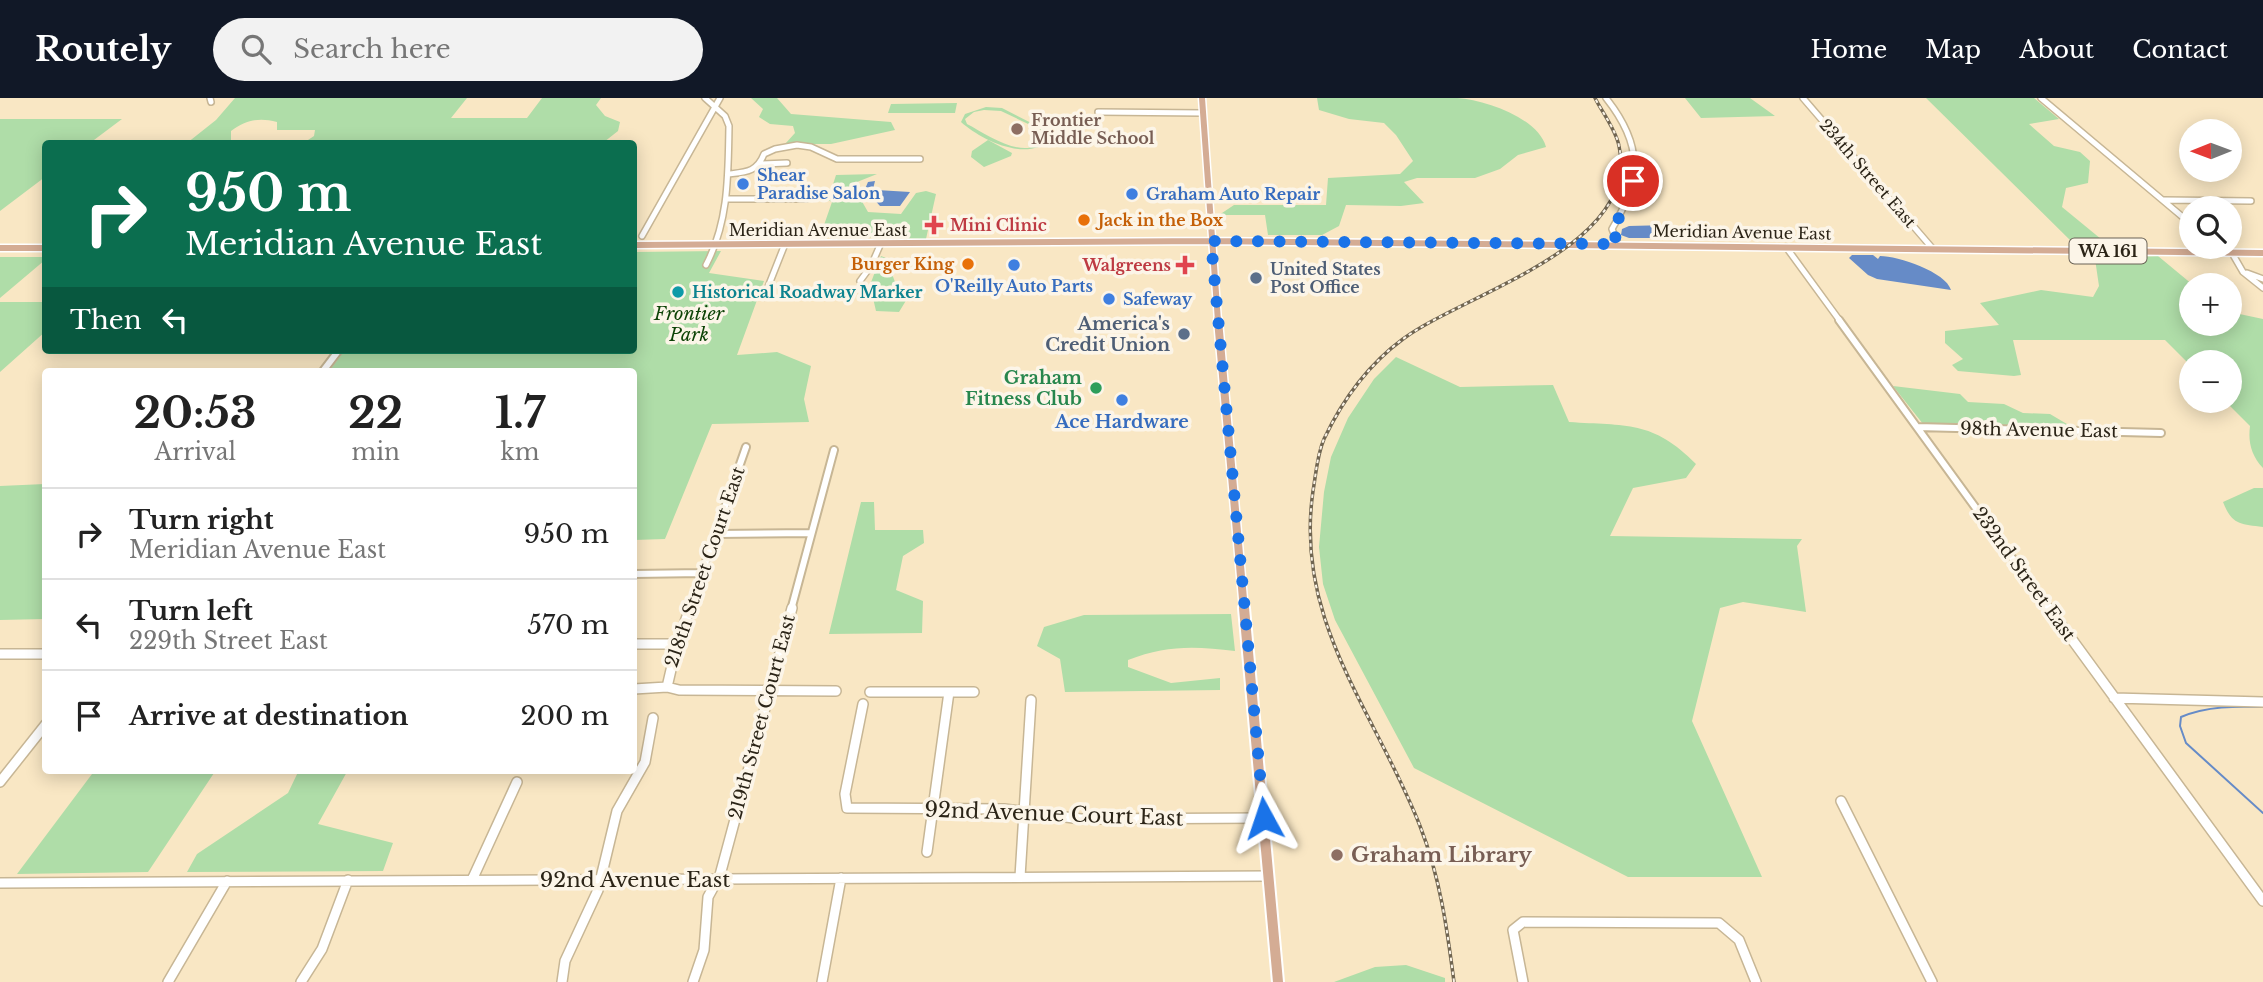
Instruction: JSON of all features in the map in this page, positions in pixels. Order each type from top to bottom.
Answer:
[{"type":"main road","points":[[1202,98],[1211,241],[1278,982]]},
{"type":"main road","name":"Meridian Avenue East","points":[[637,245],[1211,241],[2179,252]]},
{"type":"main road","points":[[0,248],[42,248]]},
{"type":"main road","name":"Meridian Avenue East","points":[[2242,253],[2263,253]]},
{"type":"street","points":[[705,98],[728,122],[729,174],[728,199],[717,244],[706,265]]},
{"type":"street","points":[[642,236],[720,98]]},
{"type":"street","points":[[1606,98],[1623,120],[1635,161],[1630,197],[1612,229],[1618,244]]},
{"type":"street","name":"234th Street East","points":[[1803,98],[1933,248]]},
{"type":"street","points":[[2041,98],[2179,213]]},
{"type":"street","points":[[1098,112],[1203,113]]},
{"type":"street","points":[[762,163],[763,156],[770,150],[793,147],[816,149],[823,156],[832,159],[920,159]]},
{"type":"street","points":[[729,174],[750,171],[762,163],[787,163]]},
{"type":"street","points":[[728,199],[806,199]]},
{"type":"street","points":[[2163,200],[2252,201]]},
{"type":"street","points":[[860,281],[871,266],[881,243]]},
{"type":"street","points":[[764,297],[786,244]]},
{"type":"street","name":"232nd Street East","points":[[1786,247],[2263,901]]},
{"type":"street","points":[[2233,259],[2243,272],[2263,288]]},
{"type":"street","points":[[2243,272],[2263,279]]},
{"type":"street","points":[[325,368],[336,354]]},
{"type":"street","name":"98th Avenue East","points":[[1917,427],[2161,433]]},
{"type":"street","name":"218th Street Court East","points":[[667,687],[677,644],[746,447]]},
{"type":"street","name":"219th Street Court East","points":[[692,982],[702,957],[707,905],[715,880],[720,875],[834,450]]},
{"type":"street","points":[[716,534],[811,533]]},
{"type":"street","points":[[637,574],[702,573]]},
{"type":"street","points":[[637,644],[677,644]]},
{"type":"street","points":[[0,654],[42,653]]},
{"type":"street","points":[[637,689],[667,687],[679,690],[836,691]]},
{"type":"street","points":[[870,692],[974,692]]},
{"type":"street","points":[[927,852],[949,692]]},
{"type":"street","points":[[2114,698],[2263,702]]},
{"type":"street","points":[[1020,877],[1031,700]]},
{"type":"street","name":"92nd Avenue Court East","points":[[863,704],[845,794],[846,807],[858,810],[1023,810],[1052,817],[1081,819],[1264,818]]},
{"type":"street","points":[[562,982],[565,961],[598,890],[617,811],[645,762],[653,718]]},
{"type":"street","points":[[0,782],[42,729]]},
{"type":"street","points":[[472,880],[517,782]]},
{"type":"street","points":[[1840,801],[1932,982]]},
{"type":"street","name":"92nd Avenue East","points":[[0,883],[1269,876]]},
{"type":"street","points":[[822,982],[841,878]]},
{"type":"street","points":[[301,982],[322,949],[348,880]]},
{"type":"street","points":[[168,982],[227,881]]},
{"type":"street","points":[[1523,982],[1513,937],[1515,927],[1523,922],[1550,921],[1719,923],[1729,929],[1742,946],[1756,982]]},
{"type":"green space","points":[[235,98],[467,98],[451,118],[527,118],[542,98],[601,98],[596,105],[605,116],[620,122],[618,131],[607,140],[308,140],[314,136],[315,130],[277,130],[277,122],[258,120],[242,124],[231,131],[231,140],[191,140],[216,120]]},
{"type":"green space","points":[[751,98],[777,98],[791,114],[891,122],[895,130],[831,144],[785,144],[795,133],[793,126],[770,124],[759,117],[763,109]]},
{"type":"green space","points":[[1317,98],[1469,99],[1522,119],[1533,127],[1546,147],[1518,155],[1500,169],[1475,178],[1417,178],[1404,182],[1424,203],[1401,206],[1346,205],[1339,226],[1322,235],[1268,235],[1265,215],[1219,215],[1234,205],[1326,205],[1328,178],[1400,174],[1413,161],[1396,135],[1384,123],[1349,119],[1319,110]]},
{"type":"green space","points":[[1685,98],[1750,98],[1775,116],[1701,118]]},
{"type":"green space","points":[[1926,98],[2034,98],[2059,119],[2029,124],[2054,146],[2080,152],[2090,161],[2088,183],[2066,188],[2062,207],[2101,239],[2098,247],[2074,244]]},
{"type":"green space","points":[[957,103],[955,113],[888,113],[891,104]]},
{"type":"green space","points":[[986,107],[1002,108],[1049,132],[1050,139],[1041,146],[1030,149],[1005,146],[980,136],[961,122],[965,114]],"holes":[[[1001,111],[1043,131],[1046,138],[1038,145],[1018,147],[985,134],[967,124],[965,119],[974,112]]]},
{"type":"green space","points":[[0,119],[122,119],[94,140],[42,140],[42,179],[0,211]]},
{"type":"green space","points":[[988,140],[1012,153],[1011,156],[984,167],[971,157],[972,151]]},
{"type":"green space","points":[[877,174],[852,184],[868,212],[901,214],[916,193],[926,191],[936,194],[926,239],[862,237],[824,225],[832,202],[828,200],[836,175]]},
{"type":"green space","name":"Frontier Park","points":[[721,251],[709,273],[764,281],[737,355],[777,352],[811,366],[804,399],[809,422],[712,424],[665,539],[637,540],[637,368],[331,368],[342,354],[637,354],[637,252]]},
{"type":"green space","points":[[881,256],[886,258],[895,282],[910,294],[899,312],[876,311],[870,285]]},
{"type":"green space","points":[[2158,256],[2179,273],[2179,336],[2242,336],[2242,315],[2263,319],[2263,468],[2251,448],[2250,426],[2237,413],[2242,413],[2242,350],[2179,350],[2179,354],[2165,340],[2013,340],[2021,375],[1958,371],[1952,365],[1963,359],[1945,343],[1945,331],[1999,325],[1980,303],[2041,290],[2093,297],[2099,286],[2095,259]]},
{"type":"green space","points":[[0,257],[42,257],[42,263],[0,298]]},
{"type":"green space","points":[[0,302],[42,302],[42,335],[0,372]]},
{"type":"green space","points":[[1396,357],[1460,387],[1553,385],[1569,422],[1623,425],[1652,432],[1666,439],[1696,464],[1686,478],[1633,488],[1610,536],[1802,539],[1797,546],[1806,612],[1743,602],[1720,608],[1692,721],[1762,877],[1628,877],[1414,768],[1335,620],[1323,584],[1319,547],[1324,492],[1331,457],[1348,418],[1374,379]]},
{"type":"green space","points":[[1893,386],[1960,394],[1968,402],[2004,404],[2023,413],[2050,414],[2072,427],[1923,424]]},
{"type":"green space","points":[[42,484],[42,619],[0,620],[0,486]]},
{"type":"green space","points":[[2254,488],[2263,488],[2263,527],[2238,522],[2230,515],[2223,502]]},
{"type":"green space","points":[[861,502],[874,502],[875,530],[923,530],[924,543],[903,556],[896,590],[923,601],[922,633],[829,634]]},
{"type":"green space","points":[[1231,614],[1235,651],[1181,648],[1128,660],[1128,667],[1171,683],[1220,678],[1220,690],[1065,692],[1060,659],[1037,646],[1044,627],[1084,615]]},
{"type":"green space","points":[[92,774],[213,774],[148,872],[17,874]]},
{"type":"green space","points":[[297,774],[346,774],[318,824],[393,843],[383,871],[187,872],[197,854],[288,793]]},
{"type":"green space","points":[[1406,965],[1445,978],[1445,982],[1334,982],[1375,967]]},
{"type":"water","points":[[875,181],[873,189],[910,192],[900,206],[880,206],[873,198],[876,196],[865,189],[868,182]]},
{"type":"water","points":[[1629,226],[1672,227],[1675,238],[1629,238],[1621,235],[1622,229]]},
{"type":"water","points":[[1852,255],[1873,255],[1878,259],[1880,256],[1909,262],[1940,277],[1951,290],[1877,279],[1868,275],[1849,258]]},
{"type":"waterway","points":[[2263,707],[2201,711],[2181,717],[2180,726],[2186,743],[2263,813]]},
{"type":"railway","points":[[1454,982],[1442,903],[1427,845],[1402,784],[1343,664],[1327,624],[1315,582],[1310,538],[1317,465],[1324,439],[1339,411],[1368,372],[1391,349],[1431,322],[1542,263],[1577,239],[1603,212],[1619,181],[1619,146],[1612,127],[1595,98]]},
{"type":"place","name":"Frontier Middle School","points":[[1017,129]]},
{"type":"place","name":"Shear Paradise Salon","points":[[743,184]]},
{"type":"place","name":"Graham Auto Repair","points":[[1132,194]]},
{"type":"place","name":"Jack in the Box","points":[[1084,220]]},
{"type":"place","name":"Mini Clinic","points":[[934,225]]},
{"type":"place","name":"Burger King","points":[[968,264]]},
{"type":"place","name":"O'Reilly Auto Parts","points":[[1014,265]]},
{"type":"place","name":"Walgreens","points":[[1185,265]]},
{"type":"place","name":"United States Post Office","points":[[1256,278]]},
{"type":"place","name":"Historical Roadway Marker","points":[[678,292]]},
{"type":"place","name":"Safeway","points":[[1109,299]]},
{"type":"place","name":"America's Credit Union","points":[[1184,334]]},
{"type":"place","name":"Graham Fitness Club","points":[[1096,388]]},
{"type":"place","name":"Ace Hardware","points":[[1122,400]]},
{"type":"place","name":"Graham Library","points":[[1337,855]]},
{"type":"route","points":[[1264,818],[1211,241],[1618,244],[1612,229],[1627,205],[1633,181]]}]
